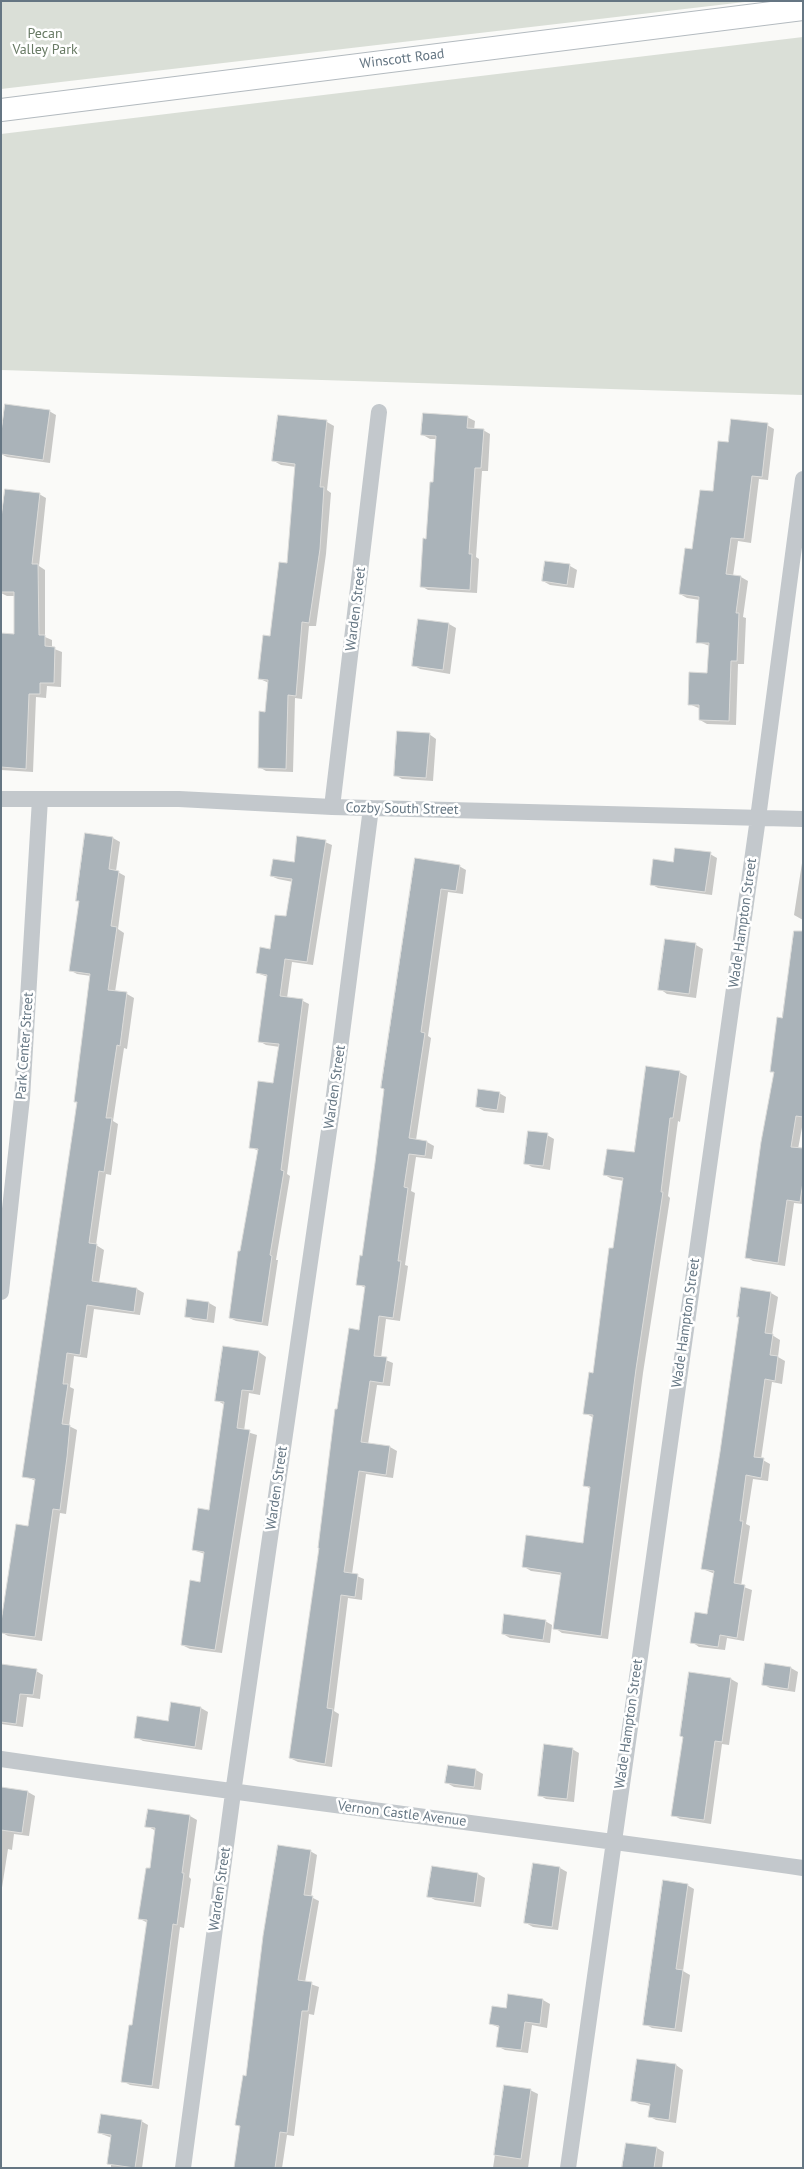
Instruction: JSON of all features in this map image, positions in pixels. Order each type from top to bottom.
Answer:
[{"type":"main road","name":"Winscott Road","points":[[1,110],[803,9]]},
{"type":"street","name":"Warden Street","points":[[332,807],[379,412]]},
{"type":"street","name":"Wade Hampton Street","points":[[568,2168],[758,818],[803,479]]},
{"type":"street","name":"Cozby South Street","points":[[1,799],[179,799],[332,807],[803,819]]},
{"type":"street","name":"Park Center Street","points":[[1,1292],[22,1098],[40,799]]},
{"type":"street","name":"Warden Street","points":[[183,2168],[233,1792],[334,1103],[371,808]]},
{"type":"street","name":"Vernon Castle Avenue","points":[[1,1759],[803,1868]]},
{"type":"green space","name":"Pecan Valley Park","points":[[1,1],[753,1],[1,89]]},
{"type":"green space","points":[[803,37],[803,395],[1,370],[1,134]]},
{"type":"building","points":[[5,404],[50,410],[43,460],[1,454],[1,433]]},
{"type":"building","points":[[423,413],[468,416],[467,428],[484,429],[481,468],[475,468],[469,554],[472,554],[470,590],[420,587],[423,538],[426,539],[430,482],[433,482],[436,436],[421,435]]},
{"type":"building","points":[[278,415],[327,420],[320,487],[324,487],[320,549],[309,623],[302,622],[296,696],[288,695],[286,769],[258,768],[259,711],[265,712],[268,680],[258,679],[263,635],[270,636],[279,562],[287,563],[295,464],[272,461]]},
{"type":"building","points":[[731,419],[768,423],[762,477],[752,476],[744,539],[731,538],[726,574],[741,576],[736,613],[739,613],[737,661],[731,661],[729,721],[699,720],[699,705],[688,705],[689,672],[707,673],[709,643],[696,643],[699,597],[679,594],[685,548],[692,549],[700,490],[713,491],[718,441],[728,442]]},
{"type":"building","points":[[5,489],[40,493],[32,564],[38,564],[39,635],[45,635],[45,646],[55,647],[54,683],[40,683],[40,694],[29,694],[26,769],[1,767],[1,633],[14,634],[14,592],[1,592],[1,519]]},
{"type":"building","points":[[545,561],[570,564],[567,585],[542,581]]},
{"type":"building","points":[[418,619],[449,623],[443,670],[412,666]]},
{"type":"building","points":[[397,731],[430,733],[426,778],[394,776]]},
{"type":"building","points":[[85,833],[113,837],[109,869],[119,871],[111,926],[117,927],[108,990],[127,992],[120,1046],[117,1045],[106,1118],[112,1118],[104,1172],[99,1171],[89,1243],[97,1244],[92,1281],[137,1288],[134,1312],[87,1305],[80,1355],[67,1353],[63,1384],[68,1384],[62,1424],[70,1425],[67,1457],[60,1510],[53,1509],[35,1637],[1,1633],[1,1622],[16,1524],[28,1526],[35,1479],[22,1477],[77,1102],[74,1102],[90,974],[69,971],[79,901],[76,901]]},
{"type":"building","points":[[297,836],[326,840],[307,962],[285,959],[280,996],[303,999],[281,1170],[284,1171],[270,1255],[272,1256],[262,1323],[229,1318],[238,1251],[240,1251],[258,1149],[249,1148],[258,1081],[273,1083],[279,1044],[258,1042],[267,975],[256,973],[260,947],[270,949],[275,915],[286,916],[292,879],[270,876],[273,859],[294,862]]},
{"type":"building","points":[[675,848],[711,852],[705,892],[650,885],[653,859],[673,862]]},
{"type":"building","points":[[415,858],[460,865],[456,891],[441,889],[421,1032],[425,1033],[409,1138],[427,1141],[425,1156],[409,1154],[404,1187],[408,1188],[398,1261],[401,1261],[393,1318],[379,1316],[374,1356],[387,1357],[383,1383],[370,1381],[361,1442],[390,1446],[386,1475],[359,1471],[344,1572],[358,1574],[355,1597],[341,1595],[327,1708],[333,1709],[325,1764],[289,1758],[319,1548],[335,1409],[337,1409],[349,1328],[359,1330],[365,1286],[356,1285],[375,1163],[384,1089],[381,1088]]},
{"type":"building","points":[[794,931],[803,931],[803,1117],[796,1116],[791,1147],[803,1148],[803,1182],[800,1202],[787,1200],[778,1263],[745,1258],[761,1142],[774,1072],[770,1072],[777,1017],[782,1018]]},
{"type":"building","points":[[665,939],[696,943],[689,994],[658,990]]},
{"type":"building","points":[[646,1066],[680,1071],[673,1118],[670,1118],[661,1192],[663,1192],[636,1369],[601,1636],[553,1629],[561,1573],[522,1567],[526,1535],[583,1543],[590,1487],[583,1486],[593,1415],[583,1414],[589,1372],[593,1373],[609,1248],[613,1248],[623,1178],[603,1175],[607,1149],[634,1152]]},
{"type":"building","points":[[478,1089],[500,1092],[497,1110],[476,1107]]},
{"type":"building","points":[[528,1131],[548,1133],[543,1166],[524,1164]]},
{"type":"building","points":[[741,1287],[771,1292],[765,1333],[773,1334],[770,1355],[778,1356],[775,1381],[765,1379],[754,1457],[764,1458],[761,1478],[746,1475],[740,1521],[743,1521],[734,1583],[745,1585],[737,1638],[720,1635],[718,1647],[690,1643],[695,1612],[707,1614],[714,1571],[701,1569],[720,1452],[739,1317],[737,1317]]},
{"type":"building","points":[[187,1299],[209,1302],[207,1320],[185,1317]]},
{"type":"building","points":[[223,1346],[259,1351],[253,1391],[242,1390],[237,1428],[250,1430],[215,1650],[181,1645],[190,1580],[200,1582],[204,1552],[192,1550],[198,1508],[209,1510],[224,1402],[215,1401]]},
{"type":"building","points":[[504,1614],[546,1620],[543,1640],[502,1634]]},
{"type":"building","points":[[765,1663],[791,1667],[788,1689],[762,1685]]},
{"type":"building","points":[[1,1664],[37,1669],[33,1695],[20,1694],[16,1724],[1,1722]]},
{"type":"building","points":[[689,1672],[731,1678],[722,1742],[715,1741],[704,1820],[671,1816],[683,1737],[680,1736]]},
{"type":"building","points":[[171,1702],[201,1707],[195,1747],[134,1738],[137,1716],[168,1721]]},
{"type":"building","points":[[544,1744],[573,1748],[567,1799],[538,1796]]},
{"type":"building","points":[[448,1765],[476,1769],[474,1787],[445,1783]]},
{"type":"building","points":[[1,1787],[28,1791],[22,1833],[1,1830]]},
{"type":"building","points":[[148,1809],[190,1815],[177,1925],[173,1924],[152,2086],[121,2082],[129,2025],[132,2025],[147,1920],[138,1919],[146,1868],[150,1868],[155,1828],[145,1827]]},
{"type":"building","points":[[278,1845],[311,1850],[304,1895],[313,1896],[298,1980],[312,1982],[308,2011],[302,2011],[287,2133],[280,2132],[275,2168],[234,2168],[240,2126],[235,2125],[243,2075],[246,2076],[263,1936]]},
{"type":"building","points":[[533,1863],[560,1867],[552,1927],[524,1923]]},
{"type":"building","points":[[432,1866],[478,1873],[474,1903],[427,1897]]},
{"type":"building","points":[[663,1880],[688,1884],[676,1969],[683,1970],[675,2029],[643,2025]]},
{"type":"building","points":[[508,1994],[543,1999],[540,2024],[525,2022],[521,2050],[496,2047],[499,2026],[489,2024],[492,2006],[506,2008]]},
{"type":"building","points":[[637,2059],[676,2064],[669,2120],[648,2117],[650,2104],[631,2101]]},
{"type":"building","points":[[504,2085],[531,2089],[521,2159],[494,2155]]},
{"type":"building","points":[[101,2114],[142,2120],[135,2168],[107,2164],[111,2135],[98,2133]]},
{"type":"building","points":[[626,2143],[657,2147],[654,2168],[622,2168]]}]
